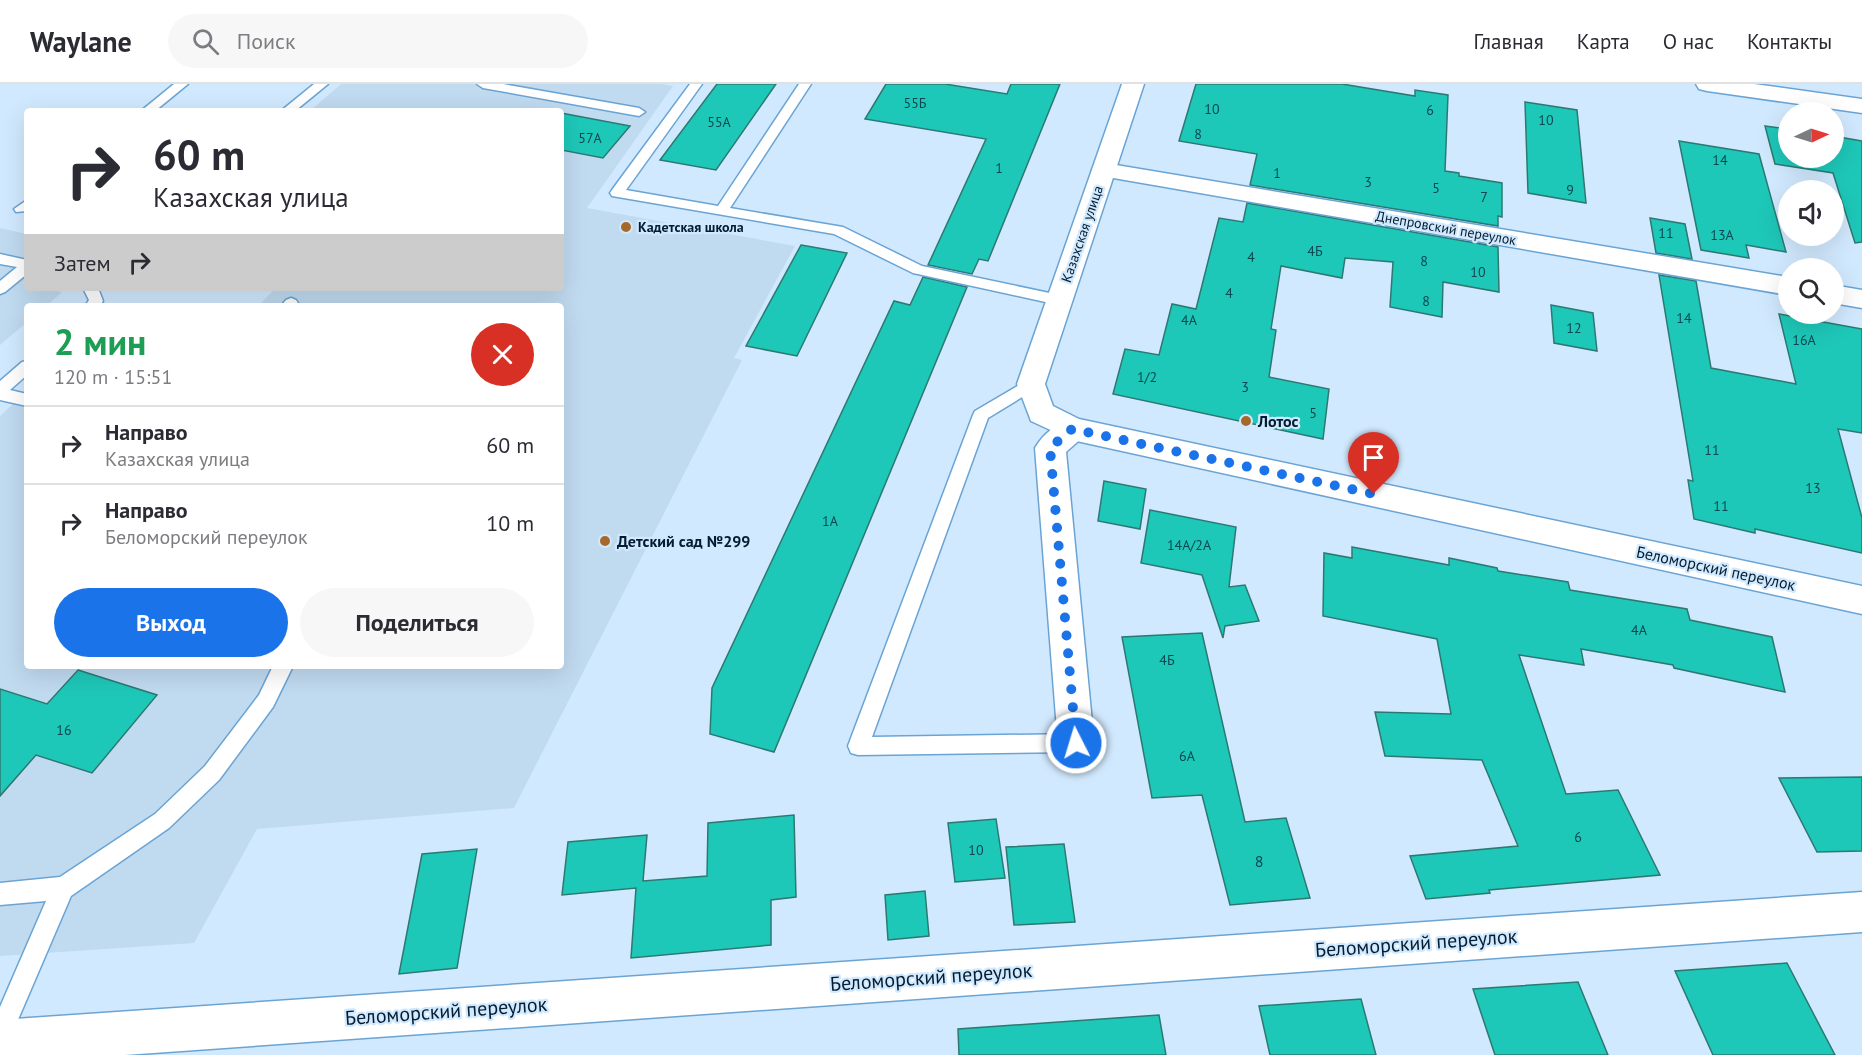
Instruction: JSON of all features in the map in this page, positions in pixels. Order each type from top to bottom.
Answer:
[{"type":"street","name":"Казахская улица","points":[[1031,384],[1133,84]]},
{"type":"street","points":[[1707,84],[1862,106]]},
{"type":"street","name":"Днепровский переулок","points":[[1104,170],[1778,284]]},
{"type":"street","points":[[1844,296],[1862,299]]},
{"type":"street","name":"Беломорский переулок","points":[[1031,384],[1041,413],[1072,429],[1862,600]]},
{"type":"street","points":[[1072,429],[1050,448],[1076,743]]},
{"type":"street","name":"Беломорский переулок","points":[[0,1042],[74,1046],[144,1033],[1862,912]]},
{"type":"lane","points":[[151,108],[182,84]]},
{"type":"lane","points":[[291,108],[322,84]]},
{"type":"lane","points":[[483,84],[639,112]]},
{"type":"lane","points":[[696,84],[617,193],[838,230],[918,270],[1059,300]]},
{"type":"lane","points":[[722,210],[805,84]]},
{"type":"lane","points":[[0,260],[24,265]]},
{"type":"lane","points":[[0,289],[24,269]]},
{"type":"lane","points":[[24,369],[0,392],[24,399]]},
{"type":"lane","points":[[1031,384],[981,415],[858,746],[1076,743]]},
{"type":"lane","points":[[0,894],[63,888],[162,821],[212,773],[266,701],[282,669]]},
{"type":"lane","points":[[0,1035],[63,888]]},
{"type":"shaded area","name":"Детский сад №299","points":[[341,84],[662,84],[673,86],[587,208],[795,246],[734,358],[742,360],[514,808],[257,829],[194,943],[0,956],[0,416],[24,394],[24,669],[564,669],[564,303],[261,303],[273,291],[564,291],[564,108],[313,108]]},
{"type":"shaded area","points":[[0,228],[24,233],[24,281],[22,283],[24,283],[24,291],[62,292],[49,303],[24,303],[24,325],[0,345]]},
{"type":"building","points":[[717,84],[776,84],[716,170],[660,160]]},
{"type":"building","points":[[886,84],[945,84],[1007,94],[1011,84],[1060,84],[988,261],[979,259],[972,274],[928,265],[986,139],[865,119]]},
{"type":"building","points":[[1196,84],[1342,84],[1415,96],[1415,90],[1448,95],[1445,171],[1459,173],[1459,176],[1502,183],[1502,217],[1498,216],[1498,226],[1250,185],[1257,154],[1179,141]]},
{"type":"building","points":[[1525,102],[1577,110],[1586,203],[1528,193]]},
{"type":"building","points":[[564,114],[630,126],[603,158],[564,151]]},
{"type":"building","points":[[1765,126],[1778,128],[1778,164],[1775,164]]},
{"type":"building","points":[[1844,138],[1862,141],[1862,242],[1855,243],[1844,208],[1844,180],[1835,180],[1833,173],[1801,168],[1844,168]]},
{"type":"building","points":[[1679,141],[1759,154],[1778,223],[1778,246],[1784,246],[1786,252],[1746,245],[1749,258],[1701,250]]},
{"type":"building","points":[[1247,203],[1498,247],[1499,292],[1443,282],[1442,317],[1390,307],[1393,262],[1345,258],[1342,278],[1281,266],[1271,329],[1276,330],[1269,377],[1329,389],[1323,439],[1113,394],[1125,349],[1159,355],[1172,304],[1196,309],[1219,218],[1243,222]]},
{"type":"building","points":[[1650,218],[1685,224],[1692,259],[1656,253]]},
{"type":"building","points":[[801,245],[847,253],[797,356],[746,346]]},
{"type":"building","points":[[1659,275],[1696,281],[1711,368],[1796,384],[1781,324],[1834,324],[1862,329],[1862,433],[1838,429],[1862,518],[1862,553],[1755,529],[1755,533],[1694,519],[1688,480],[1693,481]]},
{"type":"building","points":[[923,277],[967,287],[774,752],[710,734],[712,688],[894,301],[910,305]]},
{"type":"building","points":[[1551,305],[1593,313],[1597,351],[1554,343]]},
{"type":"building","points":[[1104,481],[1146,489],[1140,529],[1098,521]]},
{"type":"building","points":[[1150,510],[1236,527],[1229,587],[1245,585],[1259,621],[1225,626],[1223,638],[1202,575],[1141,563]]},
{"type":"building","points":[[1352,547],[1449,565],[1449,558],[1497,568],[1498,571],[1568,582],[1570,590],[1687,609],[1690,620],[1772,637],[1785,692],[1674,668],[1673,665],[1581,649],[1584,665],[1519,655],[1566,794],[1618,790],[1660,875],[1489,890],[1490,893],[1426,899],[1410,856],[1518,846],[1482,760],[1385,756],[1375,712],[1451,714],[1437,639],[1323,616],[1324,553],[1352,558]]},
{"type":"building","points":[[1202,633],[1245,822],[1286,818],[1310,898],[1230,905],[1202,795],[1152,798],[1122,637]]},
{"type":"building","points":[[78,670],[157,695],[92,773],[36,755],[0,796],[0,689],[47,704]]},
{"type":"building","points":[[1862,777],[1862,851],[1817,852],[1779,778]]},
{"type":"building","points":[[794,815],[796,897],[771,900],[771,945],[631,958],[636,888],[562,895],[568,842],[647,835],[643,881],[707,876],[708,823]]},
{"type":"building","points":[[996,819],[1005,878],[955,882],[948,823]]},
{"type":"building","points":[[1064,844],[1075,922],[1014,925],[1006,847]]},
{"type":"building","points":[[477,849],[457,968],[399,974],[422,854]]},
{"type":"building","points":[[925,891],[929,936],[888,940],[885,895]]},
{"type":"building","points":[[1787,963],[1835,1055],[1713,1055],[1675,971]]},
{"type":"building","points":[[1578,982],[1608,1055],[1495,1055],[1473,989]]},
{"type":"building","points":[[1361,999],[1376,1055],[1270,1055],[1259,1006]]},
{"type":"building","points":[[1159,1015],[1166,1055],[959,1055],[958,1029]]},
{"type":"place","name":"Кадетская школа","points":[[626,227]]},
{"type":"place","name":"Лотос","points":[[1246,421]]},
{"type":"place","name":"Детский сад №299","points":[[605,541]]},
{"type":"route","points":[[1076,743],[1050,448],[1072,429],[1374,494]]}]
